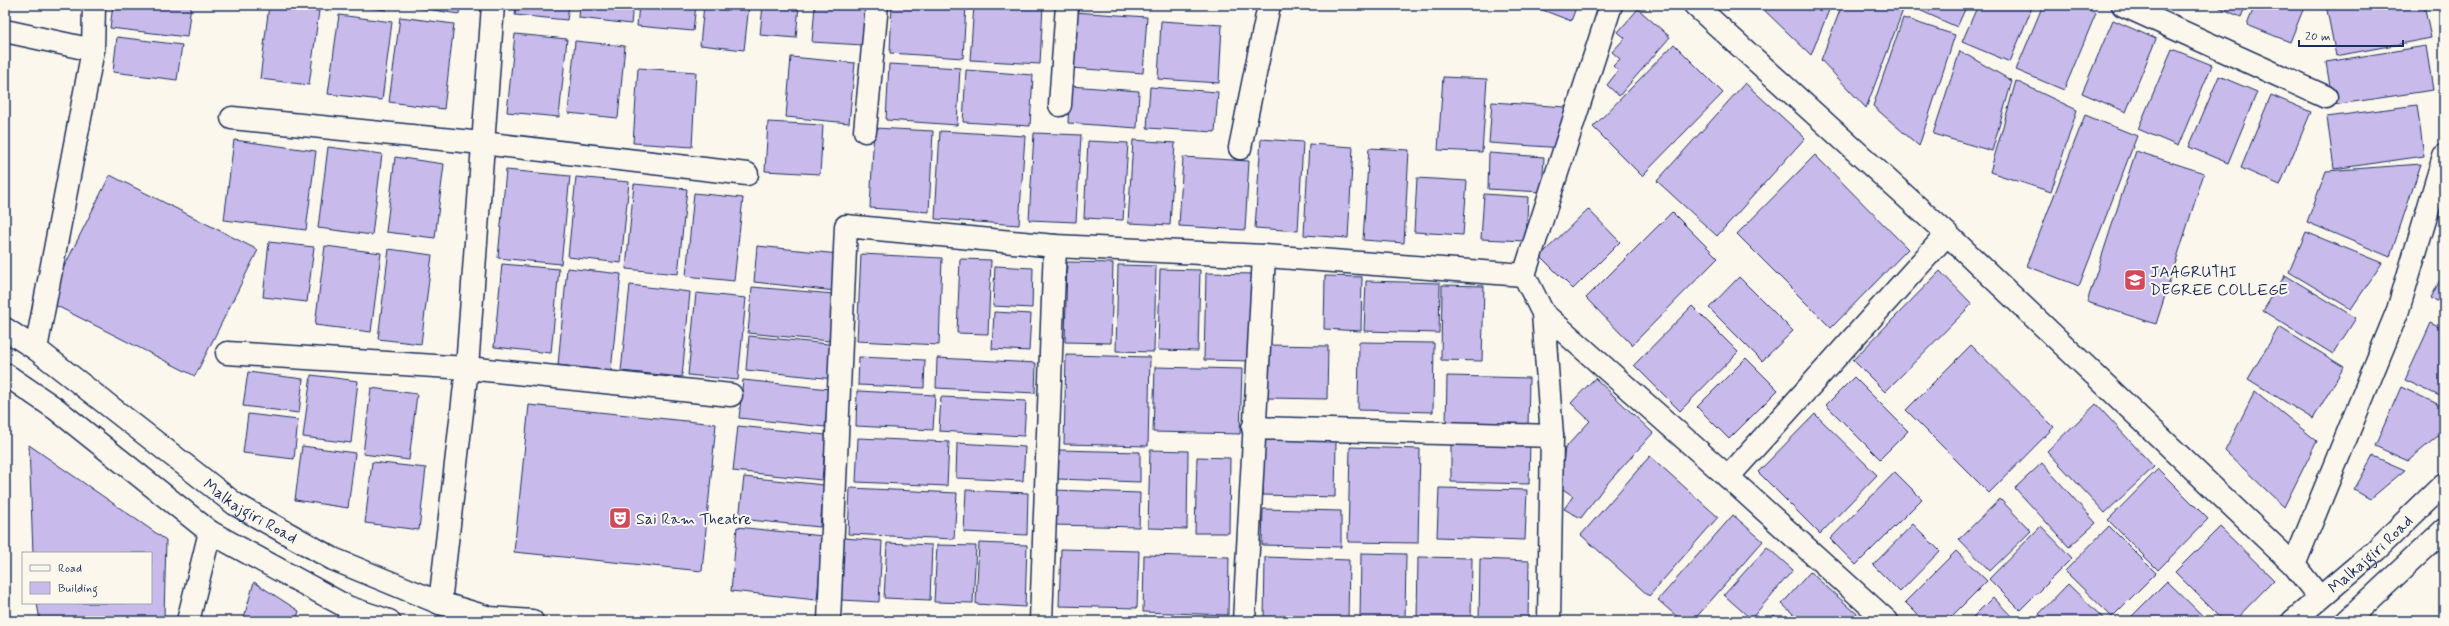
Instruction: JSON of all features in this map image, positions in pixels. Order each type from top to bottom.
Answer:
[{"type":"street","points":[[36,349],[93,50],[94,5]]},
{"type":"street","points":[[440,603],[467,368],[493,5]]},
{"type":"street","points":[[866,131],[877,5]]},
{"type":"street","points":[[1060,106],[1067,5]]},
{"type":"street","points":[[1240,148],[1267,5]]},
{"type":"street","points":[[1611,5],[1524,275],[1544,313],[1887,621]]},
{"type":"street","points":[[1695,5],[1948,234],[2294,565],[2319,597]]},
{"type":"street","points":[[2123,5],[2326,97]]},
{"type":"street","points":[[5,31],[93,50]]},
{"type":"street","points":[[232,118],[482,143],[747,174]]},
{"type":"street","points":[[2294,565],[2398,310],[2444,156]]},
{"type":"street","points":[[829,621],[846,226],[1055,246],[1264,256],[1524,275]]},
{"type":"street","points":[[1728,477],[1948,234]]},
{"type":"street","points":[[1041,621],[1055,246]]},
{"type":"street","points":[[1244,621],[1253,428],[1264,256]]},
{"type":"street","points":[[1544,313],[1552,436],[1549,621]]},
{"type":"street","name":"Malkajgiri Road","points":[[5,329],[36,349],[235,504],[333,559],[440,603],[490,618],[532,621]]},
{"type":"street","points":[[227,353],[467,368],[731,394]]},
{"type":"street","points":[[5,374],[56,409],[210,532],[347,607],[389,621]]},
{"type":"street","points":[[1253,428],[1552,436]]},
{"type":"street","name":"Malkajgiri Road","points":[[2293,621],[2319,597],[2376,550],[2444,484]]},
{"type":"street","points":[[2347,621],[2444,530]]},
{"type":"street","points":[[188,621],[210,532]]},
{"type":"building","points":[[113,5],[191,5],[187,37],[110,28]]},
{"type":"building","points":[[269,5],[319,11],[309,85],[260,79]]},
{"type":"building","points":[[347,5],[387,5],[386,10]]},
{"type":"building","points":[[400,5],[460,5],[459,14]]},
{"type":"building","points":[[516,5],[569,5],[567,20],[515,15]]},
{"type":"building","points":[[580,5],[633,5],[631,24],[579,18]]},
{"type":"building","points":[[639,5],[696,5],[693,31],[637,26]]},
{"type":"building","points":[[704,5],[749,5],[744,50],[700,45]]},
{"type":"building","points":[[763,5],[799,5],[796,38],[760,35]]},
{"type":"building","points":[[815,5],[865,5],[863,45],[812,42]]},
{"type":"building","points":[[892,5],[966,5],[963,58],[890,53]]},
{"type":"building","points":[[974,5],[1043,5],[1040,64],[970,60]]},
{"type":"building","points":[[1530,5],[1577,5],[1571,21]]},
{"type":"building","points":[[1763,5],[1831,5],[1811,55],[1762,8]]},
{"type":"building","points":[[1842,5],[1889,5],[1903,10],[1866,108],[1821,60]]},
{"type":"building","points":[[1908,5],[1967,5],[1957,27]]},
{"type":"building","points":[[1978,5],[2033,5],[2010,62],[1962,42]]},
{"type":"building","points":[[2043,5],[2077,5],[2096,13],[2064,90],[2016,70]]},
{"type":"building","points":[[2214,5],[2246,5],[2241,17]]},
{"type":"building","points":[[2255,5],[2305,5],[2290,42],[2247,25]]},
{"type":"building","points":[[2326,5],[2424,5],[2431,38],[2336,56]]},
{"type":"building","points":[[1638,9],[1670,37],[1619,96],[1607,85],[1618,71],[1613,66],[1620,59],[1612,52],[1625,38],[1618,32]]},
{"type":"building","points":[[1074,12],[1147,17],[1143,73],[1070,68]]},
{"type":"building","points":[[339,15],[392,22],[382,100],[328,94]]},
{"type":"building","points":[[400,17],[454,24],[444,109],[389,102]]},
{"type":"building","points":[[1903,18],[1955,35],[1919,146],[1873,106]]},
{"type":"building","points":[[2113,20],[2156,39],[2126,112],[2082,93]]},
{"type":"building","points":[[1161,21],[1222,25],[1219,83],[1158,79]]},
{"type":"building","points":[[515,34],[567,39],[559,117],[507,112]]},
{"type":"building","points":[[117,37],[182,45],[177,80],[113,72]]},
{"type":"building","points":[[575,41],[625,46],[618,118],[568,113]]},
{"type":"building","points":[[1674,44],[1723,93],[1642,176],[1593,127]]},
{"type":"building","points":[[2426,46],[2433,90],[2333,105],[2326,62]]},
{"type":"building","points":[[2172,49],[2212,65],[2178,146],[2138,129]]},
{"type":"building","points":[[1960,51],[2012,81],[1992,151],[1933,134]]},
{"type":"building","points":[[791,57],[855,63],[849,123],[786,117]]},
{"type":"building","points":[[889,64],[960,68],[957,125],[886,120]]},
{"type":"building","points":[[638,68],[696,72],[692,147],[633,143]]},
{"type":"building","points":[[966,70],[1033,75],[1030,126],[963,122]]},
{"type":"building","points":[[2219,76],[2257,92],[2228,163],[2189,147]]},
{"type":"building","points":[[1443,77],[1487,79],[1482,152],[1438,150]]},
{"type":"building","points":[[2016,81],[2077,110],[2051,192],[1990,172]]},
{"type":"building","points":[[1745,83],[1805,138],[1717,236],[1657,181]]},
{"type":"building","points":[[1070,86],[1139,91],[1137,128],[1068,123]]},
{"type":"building","points":[[1150,87],[1218,92],[1215,132],[1147,128]]},
{"type":"building","points":[[2271,95],[2311,112],[2280,185],[2241,168]]},
{"type":"building","points":[[1492,102],[1566,107],[1564,148],[1489,143]]},
{"type":"building","points":[[2417,105],[2424,156],[2334,169],[2327,117]]},
{"type":"building","points":[[2085,115],[2137,136],[2079,286],[2027,266]]},
{"type":"building","points":[[768,122],[823,125],[820,174],[765,171]]},
{"type":"building","points":[[874,128],[933,131],[929,212],[870,208]]},
{"type":"building","points":[[940,131],[1025,136],[1019,225],[935,219]]},
{"type":"building","points":[[1034,133],[1081,135],[1076,222],[1029,220]]},
{"type":"building","points":[[1261,139],[1303,142],[1298,231],[1255,228]]},
{"type":"building","points":[[234,140],[316,151],[306,230],[224,220]]},
{"type":"building","points":[[1133,140],[1175,143],[1170,225],[1128,223]]},
{"type":"building","points":[[1088,141],[1128,143],[1123,220],[1084,218]]},
{"type":"building","points":[[1309,144],[1353,147],[1348,238],[1304,235]]},
{"type":"building","points":[[328,147],[382,154],[372,235],[318,228]]},
{"type":"building","points":[[1369,148],[1409,150],[1404,243],[1363,240]]},
{"type":"building","points":[[2136,151],[2204,173],[2156,324],[2087,302]]},
{"type":"building","points":[[1489,153],[1544,157],[1542,192],[1488,189]]},
{"type":"building","points":[[1815,155],[1908,249],[1831,328],[1737,234]]},
{"type":"building","points":[[395,157],[444,164],[435,238],[386,232]]},
{"type":"building","points":[[1183,157],[1249,161],[1245,230],[1179,226]]},
{"type":"building","points":[[2421,164],[2390,257],[2307,222],[2326,171]]},
{"type":"building","points":[[506,170],[570,176],[561,264],[498,258]]},
{"type":"building","points":[[110,175],[258,250],[195,376],[47,301]]},
{"type":"building","points":[[576,177],[629,182],[621,263],[568,257]]},
{"type":"building","points":[[1417,178],[1467,181],[1463,235],[1414,232]]},
{"type":"building","points":[[634,184],[687,189],[678,274],[626,269]]},
{"type":"building","points":[[694,193],[743,198],[734,281],[686,276]]},
{"type":"building","points":[[1484,194],[1528,197],[1526,241],[1481,239]]},
{"type":"building","points":[[1588,209],[1620,242],[1573,289],[1540,256]]},
{"type":"building","points":[[1672,212],[1718,258],[1632,345],[1586,298]]},
{"type":"building","points":[[2306,232],[2382,263],[2351,309],[2289,272]]},
{"type":"building","points":[[269,242],[314,247],[307,302],[263,297]]},
{"type":"building","points":[[325,246],[381,253],[371,332],[315,325]]},
{"type":"building","points":[[757,246],[839,254],[835,291],[754,282]]},
{"type":"building","points":[[389,249],[432,255],[421,344],[378,339]]},
{"type":"building","points":[[861,254],[942,258],[939,345],[857,341]]},
{"type":"building","points":[[960,259],[991,260],[988,334],[957,333]]},
{"type":"building","points":[[1067,262],[1113,263],[1111,343],[1065,342]]},
{"type":"building","points":[[502,264],[559,269],[551,353],[494,347]]},
{"type":"building","points":[[1118,265],[1156,266],[1154,352],[1116,351]]},
{"type":"building","points":[[995,266],[1033,268],[1032,308],[993,306]]},
{"type":"building","points":[[567,268],[621,274],[611,371],[558,365]]},
{"type":"building","points":[[1160,269],[1200,270],[1198,351],[1158,350]]},
{"type":"building","points":[[1940,271],[1972,304],[1885,392],[1853,360]]},
{"type":"building","points":[[2444,272],[2444,304],[2431,298]]},
{"type":"building","points":[[1206,273],[1256,274],[1254,361],[1204,360]]},
{"type":"building","points":[[2285,275],[2356,318],[2333,354],[2263,311]]},
{"type":"building","points":[[1325,276],[1362,277],[1361,331],[1324,329]]},
{"type":"building","points":[[1739,277],[1793,331],[1762,361],[1709,308]]},
{"type":"building","points":[[1366,281],[1440,283],[1439,333],[1364,331]]},
{"type":"building","points":[[630,285],[690,292],[682,377],[621,371]]},
{"type":"building","points":[[1442,285],[1484,286],[1482,361],[1441,360]]},
{"type":"building","points":[[752,287],[834,294],[829,341],[748,333]]},
{"type":"building","points":[[696,293],[746,298],[738,380],[688,375]]},
{"type":"building","points":[[1692,306],[1738,352],[1680,411],[1634,365]]},
{"type":"building","points":[[994,312],[1031,314],[1029,351],[992,349]]},
{"type":"building","points":[[2431,323],[2444,329],[2444,398],[2405,380]]},
{"type":"building","points":[[2279,327],[2344,367],[2313,419],[2248,379]]},
{"type":"building","points":[[749,336],[838,345],[834,379],[746,370]]},
{"type":"building","points":[[1359,342],[1434,343],[1433,412],[1358,410]]},
{"type":"building","points":[[1268,345],[1328,346],[1327,399],[1267,398]]},
{"type":"building","points":[[1971,345],[2054,427],[1989,493],[1906,410]]},
{"type":"building","points":[[1066,355],[1150,357],[1148,446],[1064,444]]},
{"type":"building","points":[[859,357],[925,360],[924,388],[858,385]]},
{"type":"building","points":[[937,358],[1036,363],[1035,393],[936,388]]},
{"type":"building","points":[[1746,358],[1778,390],[1729,439],[1697,407]]},
{"type":"building","points":[[1155,367],[1242,369],[1240,434],[1153,432]]},
{"type":"building","points":[[248,372],[303,379],[299,413],[243,406]]},
{"type":"building","points":[[311,375],[358,381],[351,443],[303,437]]},
{"type":"building","points":[[1447,376],[1529,378],[1528,428],[1446,426]]},
{"type":"building","points":[[1854,377],[1908,431],[1880,459],[1826,405]]},
{"type":"building","points":[[1595,378],[1653,433],[1605,486],[1581,518],[1564,509],[1573,496],[1560,487],[1565,448],[1590,421],[1571,403]]},
{"type":"building","points":[[743,380],[829,389],[825,427],[739,418]]},
{"type":"building","points":[[2401,387],[2444,407],[2444,431],[2408,461],[2375,446]]},
{"type":"building","points":[[371,388],[417,394],[409,460],[363,454]]},
{"type":"building","points":[[857,391],[935,395],[933,430],[856,426]]},
{"type":"building","points":[[2255,391],[2317,441],[2284,507],[2225,451]]},
{"type":"building","points":[[941,397],[1026,401],[1024,436],[939,431]]},
{"type":"building","points":[[2096,404],[2154,467],[2105,513],[2047,451]]},
{"type":"building","points":[[529,405],[716,424],[702,571],[514,552]]},
{"type":"building","points":[[248,414],[298,420],[294,459],[243,453]]},
{"type":"building","points":[[1815,414],[1877,475],[1820,534],[1758,472]]},
{"type":"building","points":[[738,426],[826,435],[822,480],[733,471]]},
{"type":"building","points":[[858,438],[949,442],[947,486],[856,482]]},
{"type":"building","points":[[1264,438],[1336,441],[1335,497],[1263,495]]},
{"type":"building","points":[[1451,438],[1530,440],[1529,484],[1451,482]]},
{"type":"building","points":[[957,443],[1025,447],[1023,481],[956,478]]},
{"type":"building","points":[[29,445],[166,540],[164,617],[138,621],[40,621],[37,604],[152,604],[152,552],[33,552]]},
{"type":"building","points":[[302,446],[355,453],[348,508],[295,500]]},
{"type":"building","points":[[1350,447],[1420,449],[1418,543],[1348,542]]},
{"type":"building","points":[[1059,450],[1140,452],[1140,482],[1058,479]]},
{"type":"building","points":[[1150,450],[1188,451],[1187,529],[1148,528]]},
{"type":"building","points":[[1650,456],[1718,517],[1649,596],[1581,535]]},
{"type":"building","points":[[2373,456],[2405,470],[2370,499],[2354,490]]},
{"type":"building","points":[[1197,457],[1230,458],[1229,533],[1195,533]]},
{"type":"building","points":[[372,462],[426,468],[419,530],[365,523]]},
{"type":"building","points":[[2042,463],[2096,523],[2069,547],[2015,488]]},
{"type":"building","points":[[2158,469],[2208,519],[2158,570],[2108,520]]},
{"type":"building","points":[[1895,472],[1922,499],[1856,565],[1830,539]]},
{"type":"building","points":[[744,477],[824,485],[820,527],[739,519]]},
{"type":"building","points":[[850,488],[957,493],[954,539],[848,534]]},
{"type":"building","points":[[1439,488],[1527,490],[1525,540],[1437,537]]},
{"type":"building","points":[[966,490],[1028,493],[1027,535],[964,532]]},
{"type":"building","points":[[1054,490],[1140,493],[1139,527],[1053,525]]},
{"type":"building","points":[[2000,499],[2031,531],[1990,571],[1959,539]]},
{"type":"building","points":[[1263,509],[1341,511],[1341,547],[1262,545]]},
{"type":"building","points":[[1733,515],[1763,541],[1693,621],[1682,621],[1658,600]]},
{"type":"building","points":[[1913,524],[1940,551],[1900,592],[1873,565]]},
{"type":"building","points":[[2041,526],[2072,558],[2020,610],[1989,579]]},
{"type":"building","points":[[2109,526],[2156,573],[2112,617],[2065,571]]},
{"type":"building","points":[[737,527],[823,536],[817,600],[731,591]]},
{"type":"building","points":[[2220,527],[2274,580],[2234,621],[2224,621],[2175,572]]},
{"type":"building","points":[[844,538],[882,541],[879,602],[841,600]]},
{"type":"building","points":[[887,543],[932,545],[930,600],[884,598]]},
{"type":"building","points":[[979,543],[1027,545],[1025,607],[976,604]]},
{"type":"building","points":[[937,545],[976,546],[973,603],[934,602]]},
{"type":"building","points":[[1767,547],[1793,570],[1751,619],[1724,595]]},
{"type":"building","points":[[1061,549],[1139,551],[1137,608],[1059,606]]},
{"type":"building","points":[[1956,551],[1987,581],[1947,621],[1924,621],[1905,602]]},
{"type":"building","points":[[1361,553],[1406,554],[1405,621],[1360,621]]},
{"type":"building","points":[[1144,555],[1229,557],[1228,615],[1143,612]]},
{"type":"building","points":[[1265,557],[1349,560],[1348,621],[1264,621]]},
{"type":"building","points":[[1418,557],[1472,558],[1471,621],[1417,621]]},
{"type":"building","points":[[1480,559],[1529,561],[1528,621],[1479,621]]},
{"type":"building","points":[[1810,572],[1865,621],[1801,621],[1782,604]]},
{"type":"building","points":[[2167,581],[2208,621],[2127,621]]},
{"type":"building","points":[[254,582],[299,611],[296,621],[243,621]]},
{"type":"building","points":[[2068,584],[2106,621],[2046,621],[2039,614]]},
{"type":"building","points":[[1993,597],[2016,621],[1969,621]]},
{"type":"building","points":[[1774,615],[1781,621],[1769,621]]},
{"type":"place","name":"JAAGRUTHI DEGREE COLLEGE","points":[[2135,280]]},
{"type":"place","name":"Sai Ram Theatre","points":[[620,518]]}]
